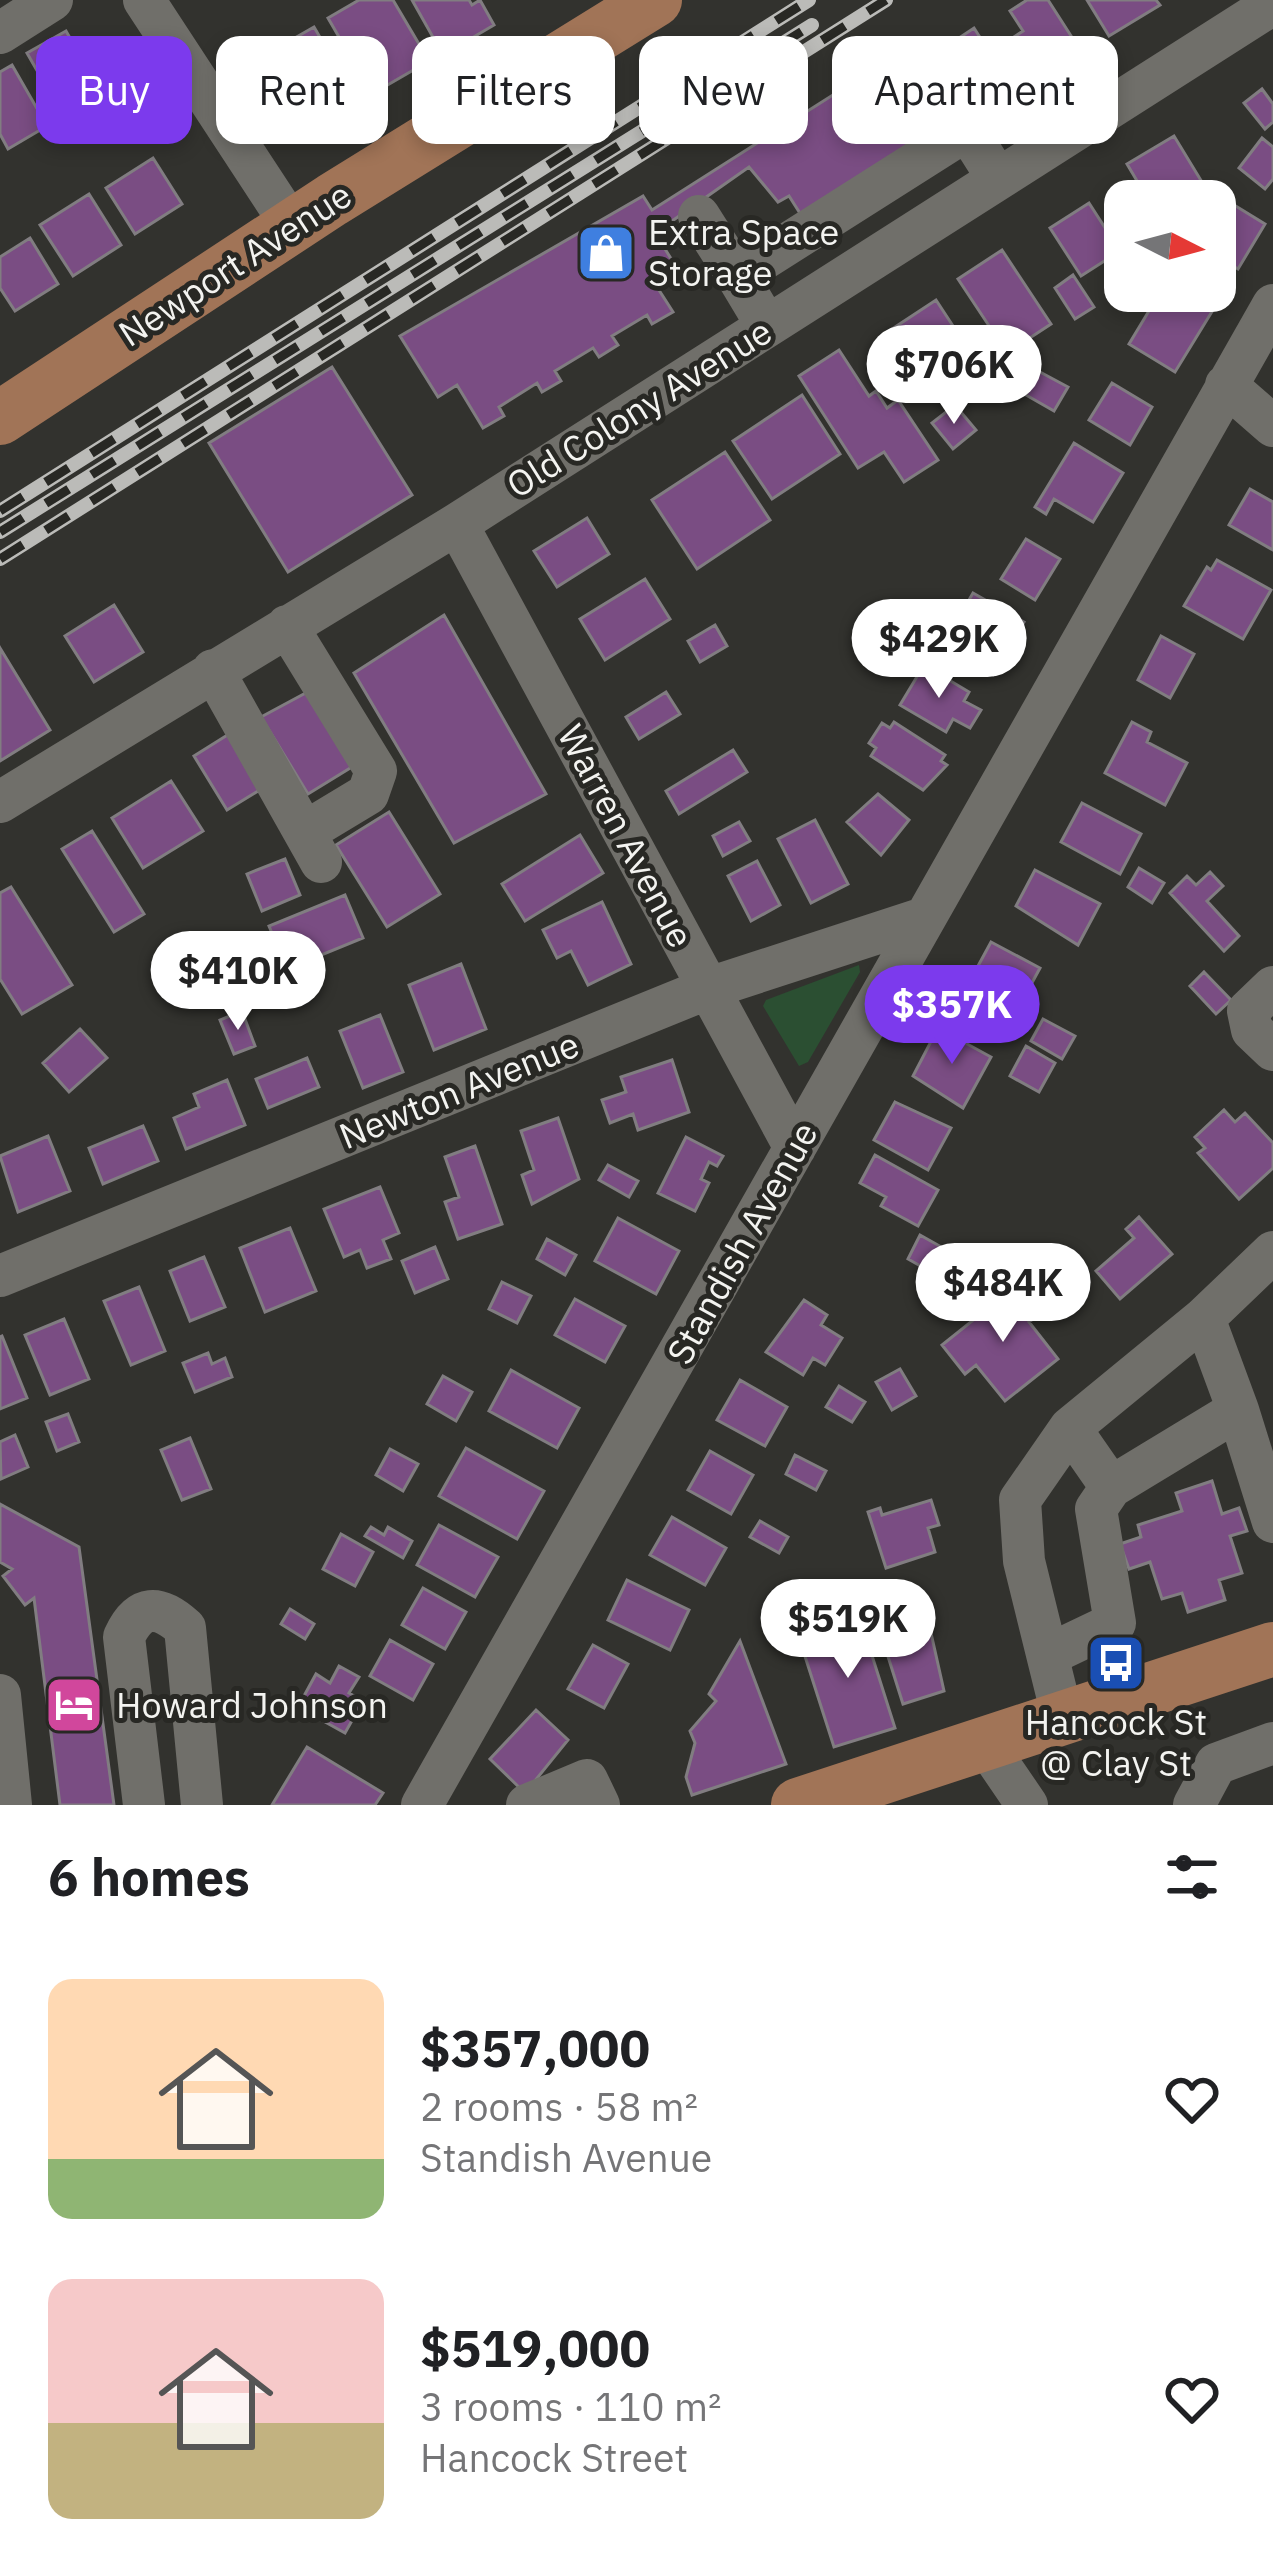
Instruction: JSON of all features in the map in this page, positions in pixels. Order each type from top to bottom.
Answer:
[{"type":"main road","name":"Newport Avenue","points":[[0,418],[292,226],[655,0]]},
{"type":"main road","points":[[798,1805],[1273,1649]]},
{"type":"street","points":[[0,33],[52,0]]},
{"type":"street","points":[[144,0],[292,226]]},
{"type":"street","name":"Old Colony Avenue","points":[[0,802],[457,524],[1273,4]]},
{"type":"street","points":[[736,276],[967,130],[998,179]]},
{"type":"street","points":[[699,216],[767,326]]},
{"type":"street","name":"Standish Avenue","points":[[422,1805],[1273,305]]},
{"type":"street","points":[[1226,385],[1273,425]]},
{"type":"street","name":"Warren Avenue","points":[[457,524],[795,1148]]},
{"type":"street","points":[[213,670],[313,847],[368,794],[376,771],[287,626]]},
{"type":"street","name":"Newton Avenue","points":[[0,1276],[709,988],[924,918]]},
{"type":"street","points":[[1273,987],[1248,1011],[1252,1030],[1273,1050]]},
{"type":"street","points":[[1063,1719],[1024,1562],[1020,1500],[1070,1428],[1204,1318],[1273,1252]]},
{"type":"street","points":[[1204,1318],[1238,1410],[1263,1450],[1273,1522]]},
{"type":"street","points":[[1050,1654],[1115,1623],[1096,1509],[1112,1487],[1238,1410]]},
{"type":"street","points":[[1070,1428],[1112,1487]]},
{"type":"street","points":[[144,1805],[124,1637],[134,1616],[149,1609],[167,1612],[184,1628],[202,1805]]},
{"type":"street","points":[[0,1694],[11,1805]]},
{"type":"street","points":[[984,1742],[1028,1805]]},
{"type":"street","points":[[1194,1805],[1216,1764],[1273,1742]]},
{"type":"street","points":[[527,1805],[587,1780],[599,1805]]},
{"type":"green space","points":[[859,965],[860,972],[808,1062],[799,1066],[763,1006],[766,1000]]},
{"type":"building","points":[[359,0],[393,0],[414,36],[412,71],[388,85],[388,36],[338,36],[328,18]]},
{"type":"building","points":[[412,0],[469,0],[472,5],[480,0],[494,25],[475,36],[432,36]]},
{"type":"building","points":[[1027,0],[1048,0],[1071,36],[1016,36],[1023,31],[1010,11]]},
{"type":"building","points":[[1087,0],[1156,0],[1160,5],[1109,36]]},
{"type":"building","points":[[314,27],[319,36],[298,36]]},
{"type":"building","points":[[36,48],[36,69],[27,53]]},
{"type":"building","points":[[12,65],[36,107],[36,132],[8,149],[0,134],[0,72]]},
{"type":"building","points":[[1262,89],[1273,104],[1273,122],[1265,129],[1244,103]]},
{"type":"building","name":"Extra Space Storage","points":[[832,96],[832,144],[927,144],[803,218],[789,196],[778,202],[749,167],[655,233],[680,273],[657,287],[673,312],[652,324],[647,315],[612,336],[618,345],[599,357],[593,348],[555,371],[561,381],[542,392],[537,383],[499,407],[504,416],[483,428],[457,385],[438,397],[400,336],[643,196],[652,210],[756,144],[808,144],[808,111]]},
{"type":"building","points":[[1174,136],[1201,180],[1137,180],[1127,164]]},
{"type":"building","points":[[1262,138],[1273,147],[1273,179],[1265,189],[1239,168]]},
{"type":"building","points":[[153,158],[182,204],[135,234],[106,188]]},
{"type":"building","points":[[89,194],[121,245],[73,276],[40,225]]},
{"type":"building","points":[[1089,203],[1104,226],[1104,261],[1081,276],[1050,228]]},
{"type":"building","points":[[1236,206],[1265,224],[1236,268]]},
{"type":"building","points":[[30,238],[58,284],[15,311],[0,288],[0,257]]},
{"type":"building","points":[[1002,250],[1051,324],[1007,353],[958,279]]},
{"type":"building","points":[[1073,275],[1094,307],[1075,319],[1055,288]]},
{"type":"building","points":[[936,300],[974,358],[921,393],[883,335]]},
{"type":"building","points":[[1148,312],[1212,312],[1175,372],[1129,344]]},
{"type":"building","points":[[839,350],[869,396],[876,391],[887,408],[898,400],[938,460],[904,482],[884,452],[858,468],[799,376]]},
{"type":"building","points":[[332,367],[412,495],[288,572],[209,443]]},
{"type":"building","points":[[1040,372],[1068,387],[1054,411],[1026,395]]},
{"type":"building","points":[[1112,383],[1152,407],[1130,445],[1089,420]]},
{"type":"building","points":[[802,395],[840,454],[772,499],[733,441]]},
{"type":"building","points":[[955,405],[976,430],[953,449],[932,423]]},
{"type":"building","points":[[1074,443],[1123,473],[1093,522],[1054,499],[1046,514],[1035,507]]},
{"type":"building","points":[[725,452],[770,520],[697,569],[652,500]]},
{"type":"building","points":[[1250,489],[1273,502],[1273,550],[1229,525]]},
{"type":"building","points":[[587,518],[609,554],[557,587],[534,551]]},
{"type":"building","points":[[1026,539],[1060,559],[1035,600],[1001,579]]},
{"type":"building","points":[[1217,560],[1271,590],[1243,639],[1184,606],[1207,567],[1211,570]]},
{"type":"building","points":[[645,579],[670,619],[605,660],[580,619]]},
{"type":"building","points":[[973,593],[1024,622],[993,675],[943,645]]},
{"type":"building","points":[[114,605],[143,652],[94,682],[65,636]]},
{"type":"building","points":[[444,615],[546,794],[454,843],[354,673]]},
{"type":"building","points":[[715,625],[727,646],[700,662],[688,641]]},
{"type":"building","points":[[1161,636],[1194,654],[1170,698],[1138,680]]},
{"type":"building","points":[[0,648],[50,730],[0,761]]},
{"type":"building","points":[[924,665],[969,692],[964,701],[981,710],[970,728],[953,719],[946,732],[900,705]]},
{"type":"building","points":[[315,688],[360,762],[308,794],[261,717]]},
{"type":"building","points":[[666,692],[680,714],[639,739],[626,717]]},
{"type":"building","points":[[894,722],[945,755],[941,761],[947,765],[923,790],[871,756],[876,748],[869,743],[882,723],[890,728]]},
{"type":"building","points":[[1132,722],[1151,732],[1147,742],[1187,763],[1165,805],[1105,773]]},
{"type":"building","points":[[229,734],[263,788],[227,810],[194,756]]},
{"type":"building","points":[[733,750],[747,772],[679,814],[666,791]]},
{"type":"building","points":[[171,781],[203,831],[143,868],[112,818]]},
{"type":"building","points":[[878,794],[909,820],[881,855],[847,822]]},
{"type":"building","points":[[1082,803],[1141,834],[1120,874],[1061,842]]},
{"type":"building","points":[[389,812],[440,894],[387,927],[336,845]]},
{"type":"building","points":[[815,820],[848,884],[811,903],[778,839]]},
{"type":"building","points":[[739,822],[750,841],[723,856],[713,836]]},
{"type":"building","points":[[92,831],[144,914],[114,932],[62,849]]},
{"type":"building","points":[[580,835],[603,873],[525,921],[502,884]]},
{"type":"building","points":[[285,859],[300,895],[262,911],[247,874]]},
{"type":"building","points":[[757,861],[780,905],[751,921],[728,876]]},
{"type":"building","points":[[1139,868],[1164,883],[1152,903],[1128,887]]},
{"type":"building","points":[[1035,870],[1100,904],[1078,945],[1016,906]]},
{"type":"building","points":[[1210,872],[1223,886],[1207,901],[1239,936],[1224,951],[1170,893],[1187,876],[1196,885]]},
{"type":"building","points":[[11,887],[72,985],[22,1014],[0,979],[0,893]]},
{"type":"building","points":[[345,895],[363,938],[287,969],[269,926]]},
{"type":"building","points":[[602,902],[631,964],[588,985],[571,951],[557,958],[543,930]]},
{"type":"building","points":[[991,942],[1040,968],[1020,1005],[971,979]]},
{"type":"building","points":[[461,964],[486,1029],[434,1050],[409,985]]},
{"type":"building","points":[[1204,972],[1231,1000],[1216,1014],[1190,986]]},
{"type":"building","points":[[242,1011],[255,1046],[234,1054],[220,1020]]},
{"type":"building","points":[[380,1015],[403,1072],[363,1088],[340,1031]]},
{"type":"building","points":[[1043,1019],[1075,1036],[1062,1059],[1031,1041]]},
{"type":"building","points":[[938,1028],[991,1057],[963,1108],[913,1076]]},
{"type":"building","points":[[80,1029],[107,1058],[69,1092],[43,1063]]},
{"type":"building","points":[[1026,1046],[1055,1063],[1039,1092],[1010,1076]]},
{"type":"building","points":[[307,1058],[319,1087],[268,1108],[256,1079]]},
{"type":"building","points":[[672,1060],[689,1112],[638,1130],[633,1114],[610,1123],[602,1100],[626,1092],[621,1077]]},
{"type":"building","points":[[227,1080],[245,1125],[186,1149],[174,1118],[199,1107],[194,1094]]},
{"type":"building","points":[[895,1102],[951,1128],[928,1170],[874,1140]]},
{"type":"building","points":[[1224,1110],[1235,1122],[1245,1113],[1273,1143],[1273,1168],[1239,1199],[1198,1153],[1205,1148],[1195,1137]]},
{"type":"building","points":[[558,1118],[579,1179],[532,1204],[522,1175],[534,1170],[521,1131]]},
{"type":"building","points":[[143,1126],[158,1161],[103,1184],[89,1148]]},
{"type":"building","points":[[48,1136],[70,1191],[18,1212],[0,1156]]},
{"type":"building","points":[[686,1137],[723,1156],[717,1166],[709,1162],[701,1179],[709,1183],[695,1211],[658,1193]]},
{"type":"building","points":[[475,1146],[502,1224],[458,1239],[445,1202],[459,1197],[445,1157]]},
{"type":"building","points":[[875,1155],[938,1190],[918,1226],[881,1206],[886,1197],[860,1183]]},
{"type":"building","points":[[608,1165],[638,1181],[629,1197],[599,1180]]},
{"type":"building","points":[[380,1187],[399,1233],[383,1240],[391,1259],[367,1268],[360,1250],[344,1257],[324,1209]]},
{"type":"building","points":[[1139,1217],[1172,1254],[1120,1299],[1096,1271],[1134,1238],[1126,1229]]},
{"type":"building","points":[[618,1218],[679,1251],[656,1294],[595,1261]]},
{"type":"building","points":[[290,1228],[316,1291],[265,1312],[240,1248]]},
{"type":"building","points":[[920,1235],[945,1249],[933,1273],[908,1259]]},
{"type":"building","points":[[547,1239],[576,1255],[565,1275],[537,1259]]},
{"type":"building","points":[[435,1247],[448,1279],[415,1293],[402,1261]]},
{"type":"building","points":[[204,1257],[225,1307],[190,1321],[170,1271]]},
{"type":"building","points":[[502,1282],[531,1296],[517,1323],[489,1309]]},
{"type":"building","points":[[1017,1285],[1041,1313],[1029,1322],[1058,1359],[1005,1401],[976,1365],[965,1374],[942,1345]]},
{"type":"building","points":[[139,1287],[165,1351],[131,1365],[104,1301]]},
{"type":"building","points":[[575,1299],[625,1326],[605,1362],[555,1335]]},
{"type":"building","points":[[804,1300],[827,1315],[821,1325],[842,1338],[825,1365],[813,1358],[803,1375],[766,1352]]},
{"type":"building","points":[[64,1319],[89,1379],[50,1395],[25,1335]]},
{"type":"building","points":[[0,1337],[27,1398],[0,1409]]},
{"type":"building","points":[[208,1353],[212,1364],[225,1358],[232,1377],[195,1392],[183,1363]]},
{"type":"building","points":[[900,1369],[916,1396],[892,1410],[876,1382]]},
{"type":"building","points":[[511,1370],[579,1408],[557,1448],[489,1411]]},
{"type":"building","points":[[443,1376],[472,1392],[456,1421],[427,1404]]},
{"type":"building","points":[[740,1380],[787,1407],[765,1446],[717,1420]]},
{"type":"building","points":[[839,1386],[865,1402],[852,1422],[826,1407]]},
{"type":"building","points":[[68,1414],[79,1442],[57,1451],[46,1422]]},
{"type":"building","points":[[15,1435],[28,1467],[1,1479],[0,1442]]},
{"type":"building","points":[[190,1438],[211,1489],[182,1500],[161,1450]]},
{"type":"building","points":[[466,1448],[544,1491],[517,1539],[439,1496]]},
{"type":"building","points":[[390,1449],[418,1464],[403,1491],[376,1475]]},
{"type":"building","points":[[710,1451],[753,1475],[731,1514],[688,1490]]},
{"type":"building","points":[[795,1455],[826,1471],[816,1490],[786,1474]]},
{"type":"building","points":[[1212,1481],[1222,1514],[1239,1508],[1247,1531],[1230,1536],[1242,1573],[1219,1580],[1225,1600],[1188,1612],[1182,1593],[1162,1599],[1150,1562],[1129,1569],[1120,1544],[1141,1537],[1138,1525],[1182,1511],[1176,1493]]},
{"type":"building","points":[[931,1500],[939,1525],[928,1528],[935,1552],[886,1568],[868,1512],[880,1508],[882,1515]]},
{"type":"building","name":"Howard Johnson","points":[[0,1504],[79,1547],[114,1805],[60,1805],[34,1598],[25,1605],[3,1576],[12,1569],[0,1562]]},
{"type":"building","points":[[672,1517],[726,1548],[705,1585],[650,1555]]},
{"type":"building","points":[[760,1521],[788,1537],[779,1553],[750,1537]]},
{"type":"building","points":[[439,1525],[498,1557],[475,1597],[417,1565]]},
{"type":"building","points":[[371,1527],[384,1535],[388,1527],[412,1541],[403,1558],[365,1536]]},
{"type":"building","points":[[341,1534],[373,1552],[355,1586],[323,1569]]},
{"type":"building","points":[[627,1580],[689,1610],[670,1650],[608,1620]]},
{"type":"building","points":[[423,1588],[466,1612],[445,1649],[402,1625]]},
{"type":"building","points":[[855,1602],[895,1728],[834,1747],[802,1647],[825,1640],[828,1649],[838,1646],[827,1611]]},
{"type":"building","points":[[290,1609],[314,1624],[305,1639],[281,1624]]},
{"type":"building","points":[[931,1633],[944,1691],[903,1704],[885,1647]]},
{"type":"building","points":[[390,1640],[433,1664],[413,1700],[370,1676]]},
{"type":"building","points":[[740,1641],[786,1764],[692,1795],[686,1777],[695,1743],[690,1731],[716,1701],[709,1694]]},
{"type":"building","points":[[593,1645],[628,1664],[604,1708],[568,1689]]},
{"type":"building","points":[[339,1666],[359,1677],[349,1693],[363,1701],[345,1733],[298,1707],[316,1674],[330,1683]]},
{"type":"building","points":[[536,1710],[568,1740],[525,1793],[490,1759]]},
{"type":"building","points":[[307,1747],[383,1793],[375,1805],[272,1805]]},
{"type":"railway","points":[[0,511],[809,0]]},
{"type":"railway","points":[[0,559],[886,0]]},
{"type":"railway","points":[[0,532],[812,25]]},
{"type":"place","name":"Extra Space Storage","points":[[606,253]]},
{"type":"place","name":"Hancock St @ Clay St","points":[[1116,1663]]},
{"type":"place","name":"Howard Johnson","points":[[74,1705]]}]
